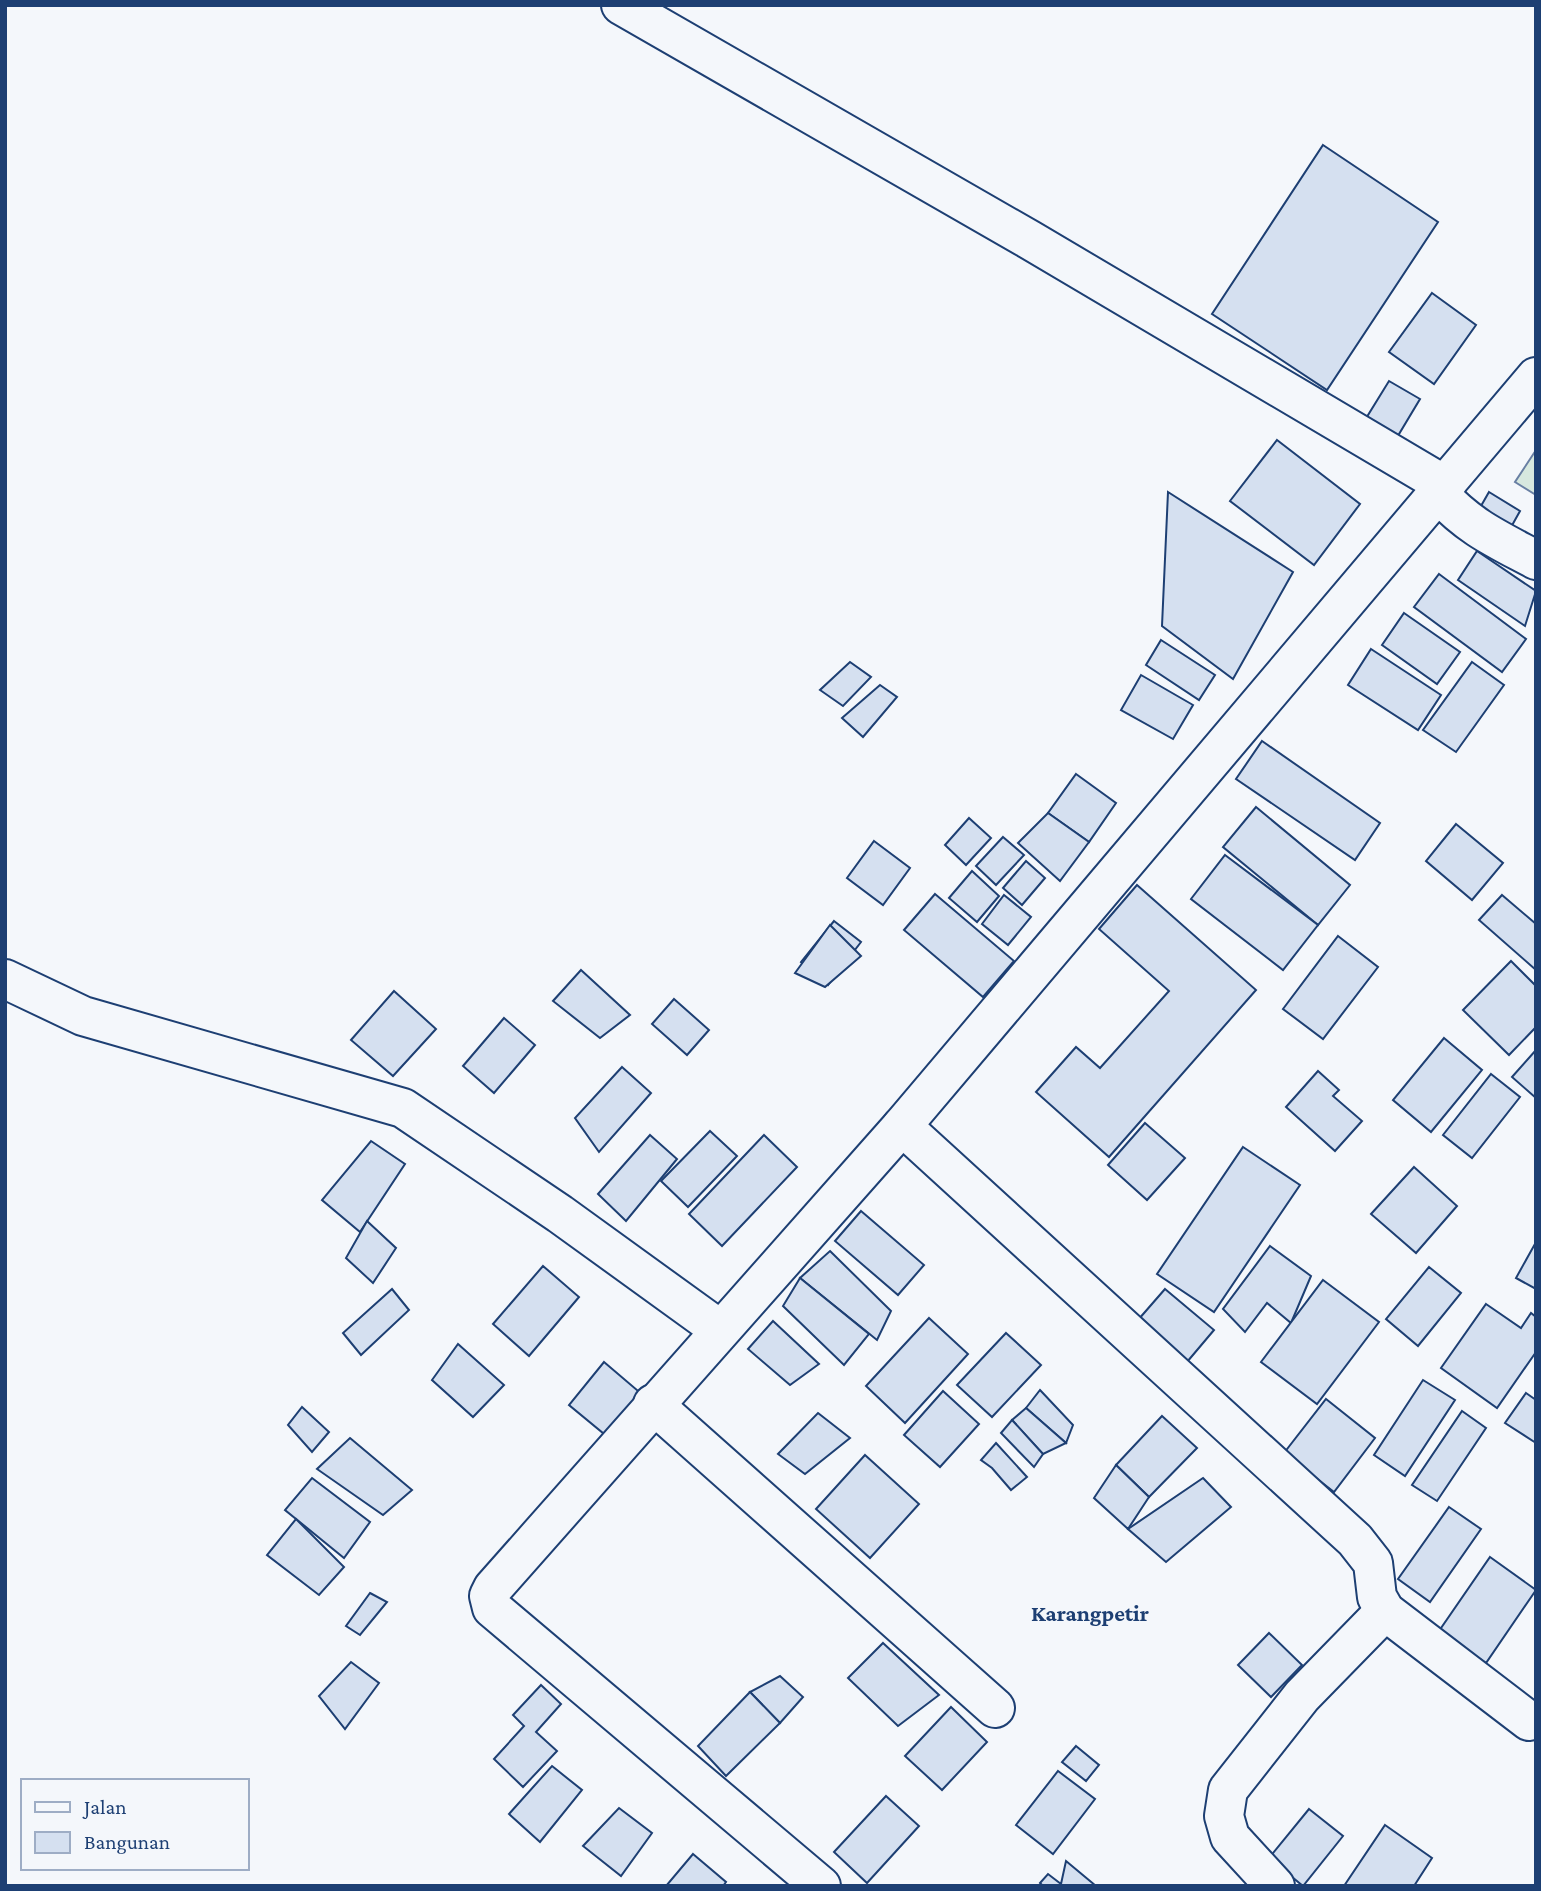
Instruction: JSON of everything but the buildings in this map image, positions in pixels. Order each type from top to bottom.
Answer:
[{"type":"street","points":[[621,5],[1018,233],[1443,490],[1463,519],[1499,542],[1536,559]]},
{"type":"street","points":[[821,1886],[492,1608],[489,1597],[493,1587],[719,1329],[902,1126],[1536,377]]},
{"type":"street","points":[[5,979],[40,998],[83,1016],[403,1108],[560,1214],[719,1329]]},
{"type":"street","points":[[902,1126],[1355,1540],[1373,1563],[1377,1597],[1385,1611],[1528,1721]]},
{"type":"street","points":[[653,1404],[995,1708]]},
{"type":"street","points":[[1275,1886],[1230,1837],[1224,1816],[1228,1790],[1302,1696],[1385,1611]]},
{"type":"shaded area","points":[[1536,450],[1536,495],[1515,482]]},
{"type":"district","name":"Karangpetir","points":[[1090,1613]]}]
